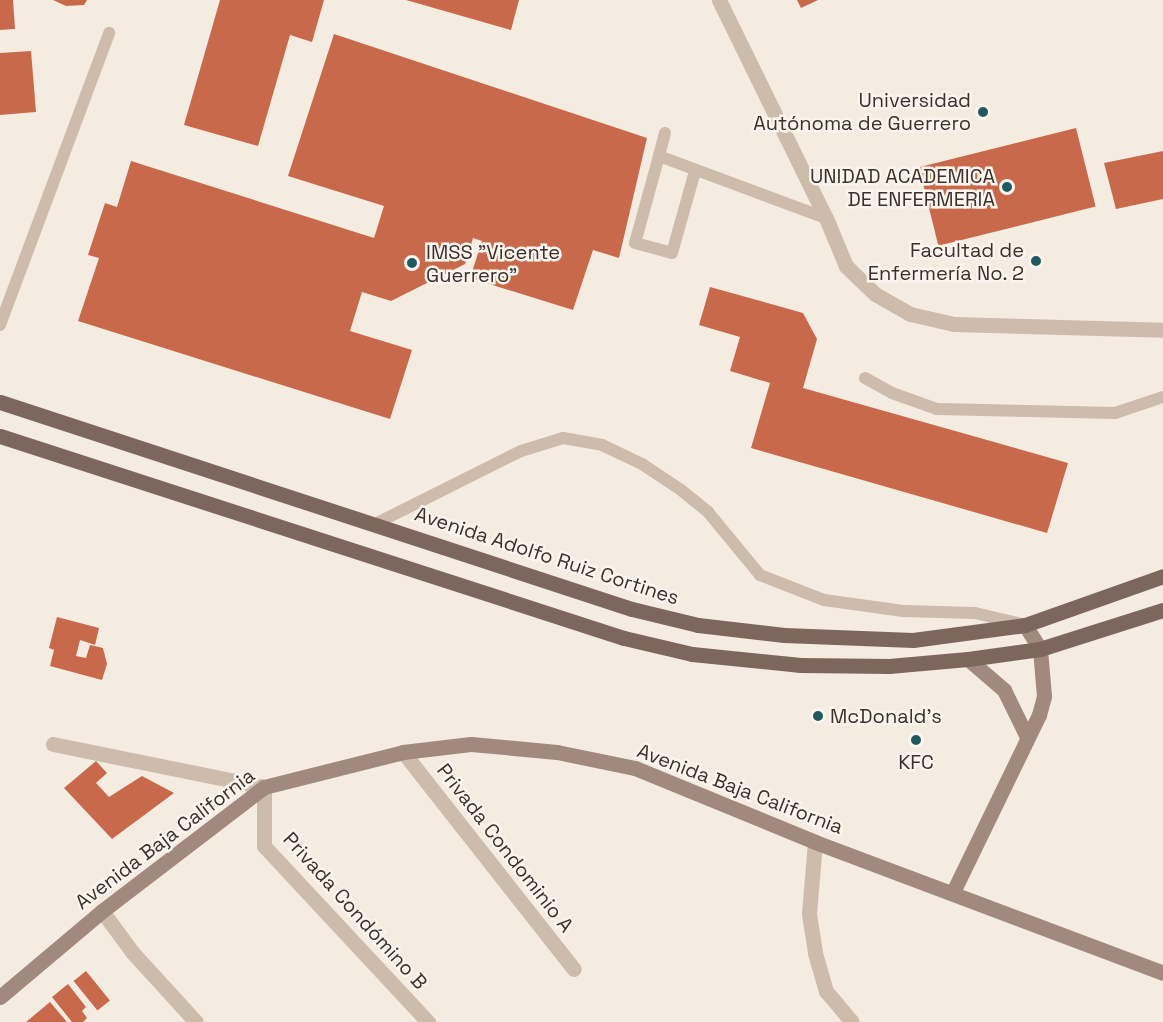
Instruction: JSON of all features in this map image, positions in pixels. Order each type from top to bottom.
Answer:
[{"type":"main road","name":"Avenida Adolfo Ruiz Cortines","points":[[0,402],[632,609],[698,625],[784,635],[913,640],[1025,625],[1163,576]]},
{"type":"main road","points":[[0,436],[624,638],[681,652],[800,665],[889,666],[968,659],[1040,649],[1163,610]]},
{"type":"main road","points":[[952,892],[1028,737],[1044,696],[1040,649],[1025,625]]},
{"type":"main road","points":[[968,659],[1004,690],[1028,737]]},
{"type":"main road","name":"Avenida Baja California","points":[[0,997],[102,910],[264,787],[403,752],[471,744],[557,752],[634,768],[815,842],[952,892],[1163,974]]},
{"type":"street","points":[[719,0],[826,218],[846,266],[874,294],[910,314],[954,324],[1163,330]]},
{"type":"street","points":[[53,744],[264,787]]},
{"type":"street","name":"Privada Condominio A","points":[[403,752],[574,969]]},
{"type":"street","name":"Privada Condómino B","points":[[264,787],[264,846],[428,1022]]},
{"type":"street","points":[[815,842],[809,914],[815,954],[826,991],[852,1022]]},
{"type":"street","points":[[102,910],[134,953],[196,1022]]},
{"type":"lane","points":[[0,325],[109,33]]},
{"type":"lane","points":[[665,134],[635,243],[672,253],[695,171]]},
{"type":"lane","points":[[659,156],[826,218]]},
{"type":"lane","points":[[865,378],[892,393],[937,409],[1115,413],[1163,397]]},
{"type":"lane","points":[[375,524],[521,451],[563,438],[602,444],[642,464],[681,490],[708,512],[760,575],[824,600],[903,611],[975,613],[1025,625]]},
{"type":"building","points":[[0,0],[13,0],[15,29],[0,30]]},
{"type":"building","points":[[53,0],[87,0],[84,5],[66,6]]},
{"type":"building","points":[[220,0],[324,0],[312,42],[290,35],[258,146],[184,125]]},
{"type":"building","points":[[406,0],[519,0],[511,30]]},
{"type":"building","points":[[797,0],[818,0],[801,8]]},
{"type":"building","points":[[334,34],[647,138],[619,258],[593,250],[573,310],[470,278],[482,241],[473,238],[465,264],[391,301],[362,292],[350,331],[412,350],[390,419],[78,321],[99,258],[88,255],[105,203],[117,207],[131,161],[374,238],[384,206],[288,176]]},
{"type":"building","points":[[31,51],[36,112],[0,115],[0,53]]},
{"type":"building","name":"UNIDAD ACADEMICA DE ENFERMERIA","points":[[1076,128],[1096,207],[938,246],[919,167]]},
{"type":"building","points":[[1163,151],[1163,199],[1116,209],[1104,163]]},
{"type":"building","points":[[710,287],[803,313],[817,339],[803,388],[1068,463],[1047,533],[751,448],[770,383],[730,371],[740,337],[699,325]]},
{"type":"building","points":[[57,617],[99,628],[95,645],[80,640],[76,656],[86,658],[90,645],[103,648],[107,664],[102,680],[50,666],[54,650],[49,648]]},
{"type":"building","points":[[96,761],[107,773],[96,783],[109,797],[142,776],[174,793],[112,839],[64,788]]},
{"type":"building","points":[[86,971],[110,1001],[97,1011],[74,981]]},
{"type":"building","points":[[68,984],[86,1007],[82,1011],[87,1018],[83,1022],[72,1022],[52,997]]},
{"type":"building","points":[[50,1002],[67,1022],[26,1022]]},
{"type":"place","name":"Universidad Autónoma de Guerrero","points":[[983,112]]},
{"type":"place","name":"UNIDAD ACADEMICA DE ENFERMERIA","points":[[1007,187]]},
{"type":"place","name":"Facultad de Enfermería No. 2","points":[[1036,261]]},
{"type":"place","name":"IMSS \"Vicente Guerrero\"","points":[[412,263]]},
{"type":"place","name":"McDonald's","points":[[818,716]]},
{"type":"place","name":"KFC","points":[[916,740]]}]
